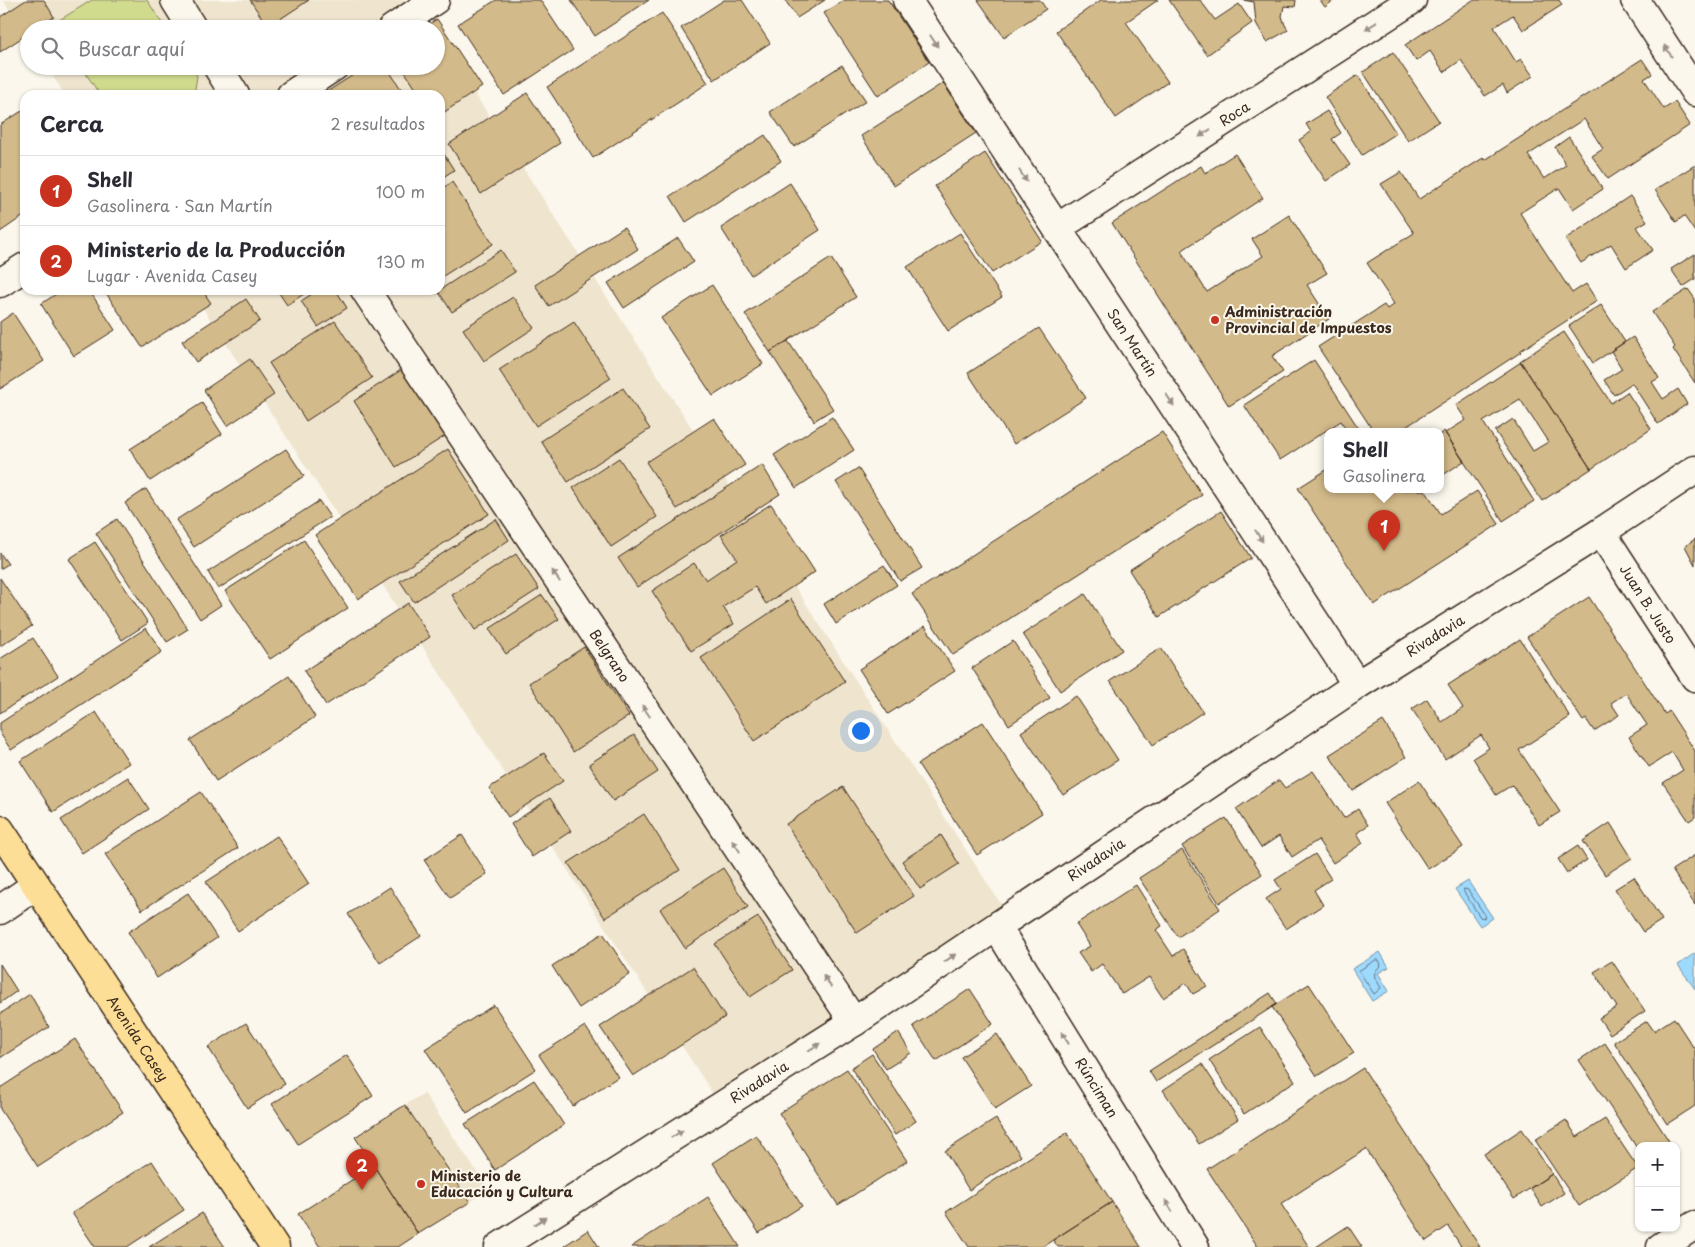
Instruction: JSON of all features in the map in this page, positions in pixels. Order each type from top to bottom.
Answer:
[{"type":"main road","name":"Avenida Casey","points":[[0,830],[275,1247]]},
{"type":"street","points":[[175,0],[187,20]]},
{"type":"street","points":[[405,20],[435,0]]},
{"type":"street","name":"San Martín","points":[[907,0],[1356,685]]},
{"type":"street","name":"Roca","points":[[1057,228],[1412,0]]},
{"type":"street","points":[[1634,0],[1695,92]]},
{"type":"street","points":[[223,75],[232,90]]},
{"type":"street","points":[[299,90],[321,75]]},
{"type":"street","points":[[0,282],[20,269]]},
{"type":"street","name":"Belgrano","points":[[368,295],[854,1022]]},
{"type":"street","name":"Rivadavia","points":[[498,1247],[854,1022],[1356,685],[1601,532],[1695,470]]},
{"type":"street","name":"Juan B. Justo","points":[[1601,532],[1695,677]]},
{"type":"street","points":[[0,910],[36,886]]},
{"type":"street","name":"Rúnciman","points":[[997,927],[1195,1247]]},
{"type":"street","points":[[1660,1247],[1695,1225]]},
{"type":"shaded area","points":[[3,0],[414,0],[427,20],[20,20],[20,26]]},
{"type":"shaded area","points":[[445,48],[1014,924],[724,1111],[194,295],[445,295],[445,90],[62,90],[52,75],[445,75]]},
{"type":"shaded area","points":[[424,1093],[489,1190],[470,1202],[405,1105]]},
{"type":"green space","points":[[92,0],[147,0],[160,20],[60,20]]},
{"type":"green space","points":[[87,75],[197,76],[195,90],[97,90]]},
{"type":"water","points":[[1468,881],[1493,918],[1480,926],[1455,889]]},
{"type":"water","points":[[1380,952],[1389,967],[1378,973],[1389,991],[1372,1001],[1352,969]]},
{"type":"water","points":[[1695,953],[1695,989],[1678,965]]},
{"type":"building","points":[[26,0],[44,0],[54,17],[50,20],[20,20],[20,39],[0,52],[0,17]]},
{"type":"building","points":[[250,0],[309,0],[279,20],[263,20]]},
{"type":"building","points":[[496,0],[540,0],[573,50],[504,95],[458,24]]},
{"type":"building","points":[[571,0],[649,0],[595,36]]},
{"type":"building","points":[[724,0],[742,0],[770,43],[714,80],[681,28]]},
{"type":"building","points":[[785,0],[825,0],[797,18]]},
{"type":"building","points":[[845,0],[888,0],[929,62],[878,96],[824,13]]},
{"type":"building","points":[[978,0],[1040,0],[1046,9],[1004,37]]},
{"type":"building","points":[[1101,0],[1158,0],[1126,22],[1168,82],[1116,118],[1056,31]]},
{"type":"building","points":[[1169,0],[1200,0],[1215,20],[1239,4],[1252,23],[1207,55]]},
{"type":"building","points":[[1243,0],[1296,0],[1295,7],[1284,6],[1282,16],[1288,30],[1267,42],[1256,23],[1254,2]]},
{"type":"building","points":[[1320,0],[1334,0],[1325,7]]},
{"type":"building","points":[[1473,0],[1559,0],[1562,5],[1523,30],[1513,15],[1494,27],[1516,62],[1521,59],[1533,76],[1507,93],[1503,85],[1485,96],[1461,60],[1444,72],[1430,51],[1416,61],[1405,45]]},
{"type":"building","points":[[662,13],[708,83],[593,158],[547,87]]},
{"type":"building","points":[[445,31],[482,87],[445,112],[445,90],[417,90],[407,75],[445,75]]},
{"type":"building","points":[[1393,52],[1439,121],[1408,141],[1363,72]]},
{"type":"building","points":[[1642,59],[1652,74],[1644,79],[1664,109],[1675,102],[1690,125],[1608,179],[1592,156],[1603,149],[1584,119],[1528,155],[1544,179],[1566,165],[1555,147],[1569,137],[1603,189],[1573,209],[1559,188],[1520,213],[1572,293],[1586,284],[1597,301],[1404,428],[1371,428],[1318,347],[1384,305],[1387,309],[1394,304],[1367,263],[1414,233],[1381,184],[1401,172],[1419,199],[1483,158],[1485,160]]},
{"type":"building","points":[[842,65],[866,101],[794,147],[770,112]]},
{"type":"building","points":[[353,75],[392,75],[402,90],[330,90]]},
{"type":"building","points":[[1358,75],[1396,133],[1362,155],[1325,97]]},
{"type":"building","points":[[943,83],[976,133],[894,186],[861,136]]},
{"type":"building","points":[[527,93],[560,143],[481,194],[449,144]]},
{"type":"building","points":[[1327,111],[1341,133],[1332,139],[1350,165],[1326,181],[1299,140],[1311,132],[1306,124]]},
{"type":"building","points":[[20,112],[20,218],[0,232],[0,125]]},
{"type":"building","points":[[765,135],[781,161],[686,222],[670,196]]},
{"type":"building","points":[[985,153],[1042,241],[992,273],[935,186]]},
{"type":"building","points":[[1235,154],[1263,198],[1181,251],[1207,292],[1263,256],[1252,239],[1289,215],[1327,273],[1307,285],[1329,319],[1272,356],[1283,372],[1229,406],[1112,223],[1201,166],[1205,173]]},
{"type":"building","points":[[445,156],[454,170],[445,176]]},
{"type":"building","points":[[1695,165],[1695,232],[1684,216],[1676,222],[1655,190]]},
{"type":"building","points":[[452,182],[493,244],[445,275],[445,187]]},
{"type":"building","points":[[790,183],[820,230],[751,275],[721,228]]},
{"type":"building","points":[[1630,196],[1647,221],[1637,227],[1653,250],[1626,268],[1611,244],[1581,263],[1565,239]]},
{"type":"building","points":[[624,227],[638,249],[549,306],[535,285]]},
{"type":"building","points":[[960,233],[1002,297],[948,331],[907,267]]},
{"type":"building","points":[[678,238],[694,262],[624,308],[608,283]]},
{"type":"building","points":[[501,250],[515,272],[452,312],[441,295],[445,295],[445,286]]},
{"type":"building","points":[[1695,254],[1695,279],[1683,287],[1671,269]]},
{"type":"building","points":[[831,258],[856,297],[770,352],[745,314]]},
{"type":"building","points":[[712,285],[763,364],[713,396],[661,318]]},
{"type":"building","points":[[1688,289],[1695,299],[1695,383],[1673,349],[1675,347],[1652,312]]},
{"type":"building","points":[[54,295],[92,295],[115,330],[74,356],[41,304]]},
{"type":"building","points":[[107,295],[205,295],[211,303],[142,347]]},
{"type":"building","points":[[280,295],[302,295],[287,305]]},
{"type":"building","points":[[310,295],[339,295],[347,308],[318,327],[301,301]]},
{"type":"building","points":[[513,297],[534,328],[484,361],[463,329]]},
{"type":"building","points":[[246,299],[260,321],[196,362],[182,341]]},
{"type":"building","points":[[1601,305],[1625,342],[1593,363],[1569,326]]},
{"type":"building","points":[[13,313],[44,361],[0,389],[0,322]]},
{"type":"building","points":[[335,321],[372,378],[306,421],[269,363]]},
{"type":"building","points":[[574,322],[611,378],[536,426],[499,370]]},
{"type":"building","points":[[1039,328],[1086,398],[1014,444],[968,373]]},
{"type":"building","points":[[1564,332],[1611,403],[1627,392],[1651,429],[1591,469],[1520,361]]},
{"type":"building","points":[[1633,337],[1659,378],[1652,382],[1663,399],[1678,389],[1687,404],[1658,424],[1632,383],[1614,395],[1604,380],[1622,369],[1611,351]]},
{"type":"building","points":[[788,341],[833,409],[814,421],[770,352]]},
{"type":"building","points":[[250,359],[274,395],[227,426],[204,390]]},
{"type":"building","points":[[1314,360],[1358,428],[1345,428],[1341,421],[1330,428],[1324,428],[1324,432],[1280,460],[1244,405]]},
{"type":"building","points":[[1521,362],[1591,469],[1542,501],[1495,431],[1513,419],[1533,451],[1548,442],[1520,399],[1483,422],[1534,501],[1503,521],[1445,433],[1466,420],[1456,405]]},
{"type":"building","points":[[401,370],[445,436],[396,467],[354,401]]},
{"type":"building","points":[[623,388],[650,429],[568,482],[541,441]]},
{"type":"building","points":[[202,403],[222,434],[150,481],[130,449]]},
{"type":"building","points":[[832,417],[854,450],[796,488],[774,455]]},
{"type":"building","points":[[714,418],[745,465],[677,509],[646,462]]},
{"type":"building","points":[[1444,431],[1464,461],[1444,474]]},
{"type":"building","points":[[1162,432],[1202,495],[953,655],[912,594]]},
{"type":"building","points":[[286,449],[304,476],[194,547],[176,520]]},
{"type":"building","points":[[448,449],[489,514],[358,599],[315,535]]},
{"type":"building","points":[[619,458],[657,517],[611,547],[573,488]]},
{"type":"building","points":[[762,465],[780,494],[637,587],[618,558]]},
{"type":"building","points":[[858,468],[922,568],[900,581],[836,482]]},
{"type":"building","points":[[1324,472],[1324,493],[1427,493],[1441,514],[1477,491],[1499,524],[1374,605],[1298,488]]},
{"type":"building","points":[[146,489],[221,605],[200,619],[125,503]]},
{"type":"building","points":[[319,501],[330,517],[218,589],[208,572]]},
{"type":"building","points":[[771,504],[815,572],[766,604],[755,587],[723,607],[734,624],[691,651],[652,591],[694,563],[706,580],[737,559],[721,535]]},
{"type":"building","points":[[1221,511],[1251,558],[1159,617],[1129,570]]},
{"type":"building","points":[[117,519],[188,629],[167,642],[96,533]]},
{"type":"building","points":[[496,519],[509,540],[414,602],[400,581]]},
{"type":"building","points":[[1695,539],[1695,565],[1685,546]]},
{"type":"building","points":[[304,540],[348,608],[270,659],[225,591]]},
{"type":"building","points":[[95,542],[148,623],[122,640],[69,559]]},
{"type":"building","points":[[0,553],[8,564],[0,569]]},
{"type":"building","points":[[516,554],[539,589],[475,630],[452,595]]},
{"type":"building","points":[[884,565],[897,585],[836,624],[824,604]]},
{"type":"building","points":[[0,578],[32,626],[0,646]]},
{"type":"building","points":[[1085,594],[1122,650],[1060,691],[1023,634]]},
{"type":"building","points":[[542,595],[559,619],[506,654],[489,629]]},
{"type":"building","points":[[1589,597],[1665,714],[1669,711],[1695,751],[1695,817],[1689,821],[1663,783],[1683,770],[1672,752],[1649,767],[1629,737],[1647,725],[1626,693],[1611,703],[1619,715],[1594,731],[1586,719],[1583,721],[1527,637]]},
{"type":"building","points":[[791,599],[845,682],[754,741],[701,658]]},
{"type":"building","points":[[408,603],[430,637],[326,705],[304,671]]},
{"type":"building","points":[[925,626],[955,671],[888,714],[859,669]]},
{"type":"building","points":[[146,628],[162,652],[11,750],[0,733],[0,723]]},
{"type":"building","points":[[33,638],[58,676],[0,713],[0,659]]},
{"type":"building","points":[[1520,639],[1570,717],[1519,750],[1560,812],[1539,825],[1512,785],[1496,795],[1473,758],[1489,748],[1481,735],[1445,759],[1412,709],[1427,699],[1442,722],[1463,708],[1448,685]]},
{"type":"building","points":[[1013,641],[1050,698],[1009,725],[972,668]]},
{"type":"building","points":[[584,647],[629,716],[573,752],[529,683]]},
{"type":"building","points":[[1161,648],[1203,712],[1153,745],[1110,681]]},
{"type":"building","points":[[289,676],[315,717],[216,781],[190,740]]},
{"type":"building","points":[[1076,696],[1118,760],[1063,795],[1021,732]]},
{"type":"building","points":[[96,712],[129,763],[53,812],[20,761]]},
{"type":"building","points":[[1383,721],[1406,757],[1353,791],[1329,755]]},
{"type":"building","points":[[983,722],[1042,813],[977,855],[918,764]]},
{"type":"building","points":[[634,735],[658,772],[613,801],[589,764]]},
{"type":"building","points":[[544,753],[563,781],[508,817],[489,788]]},
{"type":"building","points":[[1313,771],[1344,818],[1358,809],[1368,825],[1357,833],[1363,843],[1333,863],[1318,840],[1292,857],[1279,836],[1261,848],[1236,809],[1279,780],[1285,788]]},
{"type":"building","points":[[128,777],[149,809],[82,853],[61,820]]},
{"type":"building","points":[[1419,781],[1463,847],[1428,869],[1385,803]]},
{"type":"building","points":[[843,787],[914,896],[857,933],[786,824]]},
{"type":"building","points":[[201,792],[238,848],[142,910],[105,854]]},
{"type":"building","points":[[550,798],[571,831],[532,857],[511,824]]},
{"type":"building","points":[[644,814],[680,870],[605,918],[568,863]]},
{"type":"building","points":[[1226,818],[1262,874],[1219,903],[1182,846]]},
{"type":"building","points":[[1610,823],[1632,858],[1605,875],[1583,841]]},
{"type":"building","points":[[462,835],[487,874],[450,898],[424,860]]},
{"type":"building","points":[[941,835],[959,864],[920,889],[902,861]]},
{"type":"building","points":[[277,836],[309,884],[238,931],[206,882]]},
{"type":"building","points":[[1578,846],[1587,860],[1567,873],[1558,859]]},
{"type":"building","points":[[1182,850],[1220,909],[1178,937],[1139,878]]},
{"type":"building","points":[[1315,854],[1331,879],[1314,890],[1323,905],[1286,929],[1266,899],[1281,889],[1275,880]]},
{"type":"building","points":[[1695,855],[1695,905],[1672,870]]},
{"type":"building","points":[[723,868],[748,907],[685,948],[660,909]]},
{"type":"building","points":[[1634,877],[1662,920],[1643,932],[1615,889]]},
{"type":"building","points":[[1136,885],[1162,926],[1156,930],[1173,956],[1183,949],[1207,986],[1193,994],[1186,983],[1163,998],[1149,977],[1122,994],[1102,964],[1091,972],[1078,953],[1090,946],[1076,924]]},
{"type":"building","points":[[390,887],[421,936],[380,963],[348,914]]},
{"type":"building","points":[[188,893],[217,938],[157,978],[128,932]]},
{"type":"building","points":[[758,917],[792,970],[750,997],[715,944]]},
{"type":"building","points":[[603,933],[630,974],[579,1008],[552,966]]},
{"type":"building","points":[[1612,961],[1645,1011],[1610,1034],[1599,1018],[1617,1007],[1594,972]]},
{"type":"building","points":[[0,964],[17,991],[0,1003]]},
{"type":"building","points":[[693,967],[725,1017],[633,1076],[600,1027]]},
{"type":"building","points":[[1309,984],[1354,1053],[1317,1076],[1272,1007]]},
{"type":"building","points":[[970,989],[993,1024],[936,1061],[913,1026]]},
{"type":"building","points":[[1270,993],[1277,1004],[1156,1082],[1149,1071]]},
{"type":"building","points":[[30,994],[49,1027],[0,1058],[0,1014]]},
{"type":"building","points":[[494,1005],[536,1069],[467,1113],[425,1049]]},
{"type":"building","points":[[1674,1018],[1695,1050],[1695,1106],[1667,1124],[1614,1042],[1647,1021],[1654,1031]]},
{"type":"building","points":[[246,1023],[285,1084],[247,1108],[208,1047]]},
{"type":"building","points":[[585,1026],[618,1077],[573,1106],[539,1055]]},
{"type":"building","points":[[1260,1027],[1295,1081],[1244,1114],[1209,1060]]},
{"type":"building","points":[[898,1032],[911,1053],[886,1069],[873,1049]]},
{"type":"building","points":[[997,1034],[1031,1086],[995,1109],[961,1057]]},
{"type":"building","points":[[75,1039],[123,1112],[38,1167],[0,1109],[0,1088]]},
{"type":"building","points":[[1605,1043],[1669,1141],[1635,1142],[1635,1145],[1579,1060]]},
{"type":"building","points":[[872,1054],[916,1121],[895,1135],[851,1068]]},
{"type":"building","points":[[347,1055],[373,1096],[298,1144],[272,1104]]},
{"type":"building","points":[[1202,1064],[1238,1119],[1199,1144],[1163,1090]]},
{"type":"building","points":[[1363,1068],[1480,1247],[1459,1247],[1461,1246],[1448,1226],[1426,1241],[1366,1149],[1281,1204],[1309,1247],[1258,1247],[1207,1169]]},
{"type":"building","points":[[847,1069],[907,1161],[838,1205],[779,1113]]},
{"type":"building","points":[[534,1080],[564,1125],[495,1170],[465,1124]]},
{"type":"building","name":"Ministerio de Educación y Cultura","points":[[405,1105],[470,1202],[418,1234],[355,1137]]},
{"type":"building","points":[[996,1119],[1021,1156],[969,1190],[945,1151]]},
{"type":"building","points":[[1605,1119],[1635,1164],[1635,1170],[1579,1206],[1535,1140],[1566,1120],[1577,1137]]},
{"type":"building","points":[[1522,1129],[1552,1174],[1514,1199],[1484,1154]]},
{"type":"building","points":[[1067,1133],[1112,1202],[1042,1247],[969,1247],[946,1212]]},
{"type":"building","points":[[756,1135],[802,1206],[759,1233],[713,1163]]},
{"type":"building","points":[[152,1161],[184,1210],[127,1247],[95,1247],[72,1213]]},
{"type":"building","points":[[374,1166],[418,1234],[398,1247],[320,1247],[298,1214]]},
{"type":"building","points":[[1552,1174],[1564,1193],[1542,1207],[1530,1188]]},
{"type":"building","points":[[708,1197],[740,1247],[631,1247]]},
{"type":"building","points":[[1112,1202],[1141,1247],[1058,1247],[1053,1240]]},
{"type":"building","points":[[202,1213],[225,1247],[149,1247]]},
{"type":"building","points":[[1348,1226],[1362,1247],[1316,1247]]},
{"type":"building","points":[[588,1230],[599,1247],[564,1247],[564,1246]]},
{"type":"place","name":"Administración Provincial de Impuestos","points":[[1215,320]]},
{"type":"place","name":"Shell","points":[[1384,551]]},
{"type":"place","name":"Ministerio de Educación y Cultura","points":[[421,1184]]},
{"type":"place","name":"Ministerio de la Producción","points":[[362,1190]]}]
